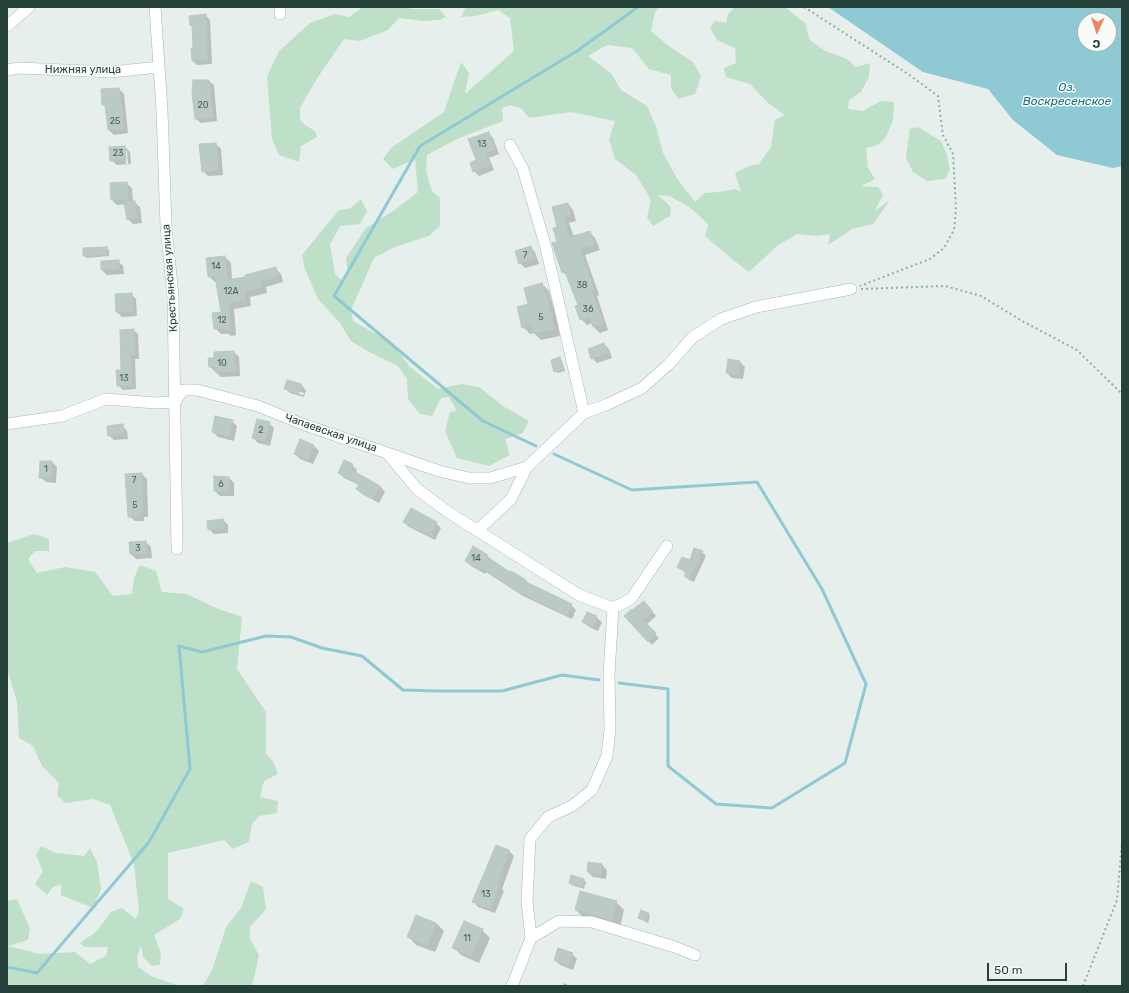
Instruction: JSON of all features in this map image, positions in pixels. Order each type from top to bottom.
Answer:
[{"type":"street","points":[[7,26],[29,7]]},
{"type":"street","name":"Крестьянская улица","points":[[155,7],[162,110],[166,226],[173,296],[177,549]]},
{"type":"street","name":"Нижняя улица","points":[[7,70],[19,68],[52,71],[111,72],[159,67]]},
{"type":"street","points":[[510,145],[523,169],[546,248],[584,413]]},
{"type":"street","points":[[478,530],[511,499],[527,467],[584,413],[608,404],[642,388],[668,365],[693,337],[721,319],[756,306],[851,289]]},
{"type":"street","name":"Чапаевская улица","points":[[174,402],[183,390],[198,390],[258,406],[305,425],[387,453],[417,489],[448,512],[579,595],[613,608]]},
{"type":"street","points":[[7,424],[62,416],[106,399],[155,403],[174,402]]},
{"type":"street","points":[[387,453],[439,471],[469,478],[490,478],[527,467]]},
{"type":"street","points":[[512,986],[531,938],[527,901],[530,839],[548,817],[572,806],[592,790],[607,756],[610,730],[609,675],[613,608],[631,599],[667,546]]},
{"type":"street","points":[[531,938],[559,921],[592,922],[675,947],[695,955]]},
{"type":"path","points":[[804,7],[908,74],[938,96],[943,135],[953,154],[956,209],[954,230],[944,248],[930,259],[851,289]]},
{"type":"path","points":[[851,289],[945,286],[981,296],[1024,322],[1078,350],[1122,394]]},
{"type":"path","points":[[1083,986],[1117,900],[1122,842]]},
{"type":"green space","points":[[363,7],[439,9],[446,17],[439,20],[424,21],[399,18],[388,30],[360,41],[344,39],[316,80],[300,108],[300,120],[315,131],[317,137],[301,146],[299,162],[279,155],[272,139],[267,77],[279,51],[310,23],[335,14],[349,17]]},
{"type":"green space","points":[[466,7],[660,7],[655,12],[651,31],[670,47],[693,62],[701,76],[695,94],[678,99],[671,88],[671,75],[649,69],[632,48],[607,45],[588,56],[611,73],[621,90],[647,106],[656,126],[663,153],[678,180],[695,202],[705,193],[735,189],[741,192],[735,173],[749,166],[759,164],[771,147],[775,120],[785,115],[768,103],[750,84],[726,77],[724,68],[736,63],[735,48],[717,40],[710,28],[715,21],[726,23],[728,14],[735,7],[785,7],[805,23],[810,40],[825,51],[847,59],[856,67],[870,63],[869,77],[861,92],[849,100],[848,109],[863,111],[881,101],[894,102],[893,120],[886,137],[878,145],[866,148],[868,168],[875,179],[861,186],[878,187],[883,194],[875,211],[890,200],[873,224],[852,229],[828,245],[830,234],[816,236],[797,234],[777,246],[749,272],[705,236],[708,224],[688,206],[669,196],[658,195],[671,207],[670,216],[653,226],[647,217],[651,200],[636,175],[615,159],[609,139],[615,121],[571,112],[529,118],[521,108],[510,105],[502,108],[503,121],[459,138],[427,155],[426,171],[432,191],[440,198],[440,226],[429,236],[395,247],[374,258],[351,310],[353,321],[392,343],[410,367],[438,389],[462,384],[479,387],[503,406],[529,421],[523,433],[505,439],[510,455],[489,466],[457,458],[445,431],[450,412],[457,411],[449,397],[441,398],[432,416],[420,414],[408,399],[407,379],[398,366],[369,352],[351,341],[340,323],[318,299],[305,269],[302,255],[339,210],[349,209],[361,199],[367,211],[360,224],[340,226],[330,244],[335,274],[344,282],[348,274],[346,258],[366,228],[396,209],[418,192],[415,159],[393,169],[383,159],[391,148],[444,112],[461,62],[469,73],[465,94],[514,51],[510,18],[498,10],[475,16],[461,17]]},
{"type":"green space","points":[[918,127],[941,141],[947,155],[950,169],[945,179],[927,181],[913,172],[906,158],[910,129]]},
{"type":"green space","points":[[34,534],[49,539],[49,551],[35,551],[28,559],[37,573],[65,567],[95,572],[113,596],[132,594],[134,578],[140,565],[156,571],[162,592],[187,594],[218,609],[242,617],[237,669],[266,712],[266,754],[273,761],[278,774],[264,781],[260,797],[278,801],[277,813],[259,816],[252,824],[249,842],[233,849],[224,840],[168,853],[168,899],[184,909],[180,919],[154,935],[161,953],[160,965],[152,966],[143,957],[141,945],[137,957],[138,967],[151,976],[180,986],[7,986],[7,901],[17,899],[30,929],[28,940],[8,946],[40,954],[75,952],[90,964],[106,956],[108,947],[85,947],[80,943],[96,932],[111,912],[122,908],[135,919],[139,912],[134,864],[110,805],[93,799],[65,803],[57,795],[59,783],[42,766],[33,746],[19,738],[17,702],[7,669],[7,543]]},
{"type":"green space","points":[[41,846],[56,853],[84,856],[90,848],[97,862],[101,889],[93,908],[61,895],[61,884],[53,887],[47,895],[35,884],[43,871],[36,855]]},
{"type":"green space","points":[[251,881],[263,887],[266,909],[250,927],[250,939],[259,955],[252,986],[199,986],[204,984],[212,970],[226,927],[241,908]]},
{"type":"water","name":"Оз. Воскресенское","points":[[828,7],[1122,7],[1122,166],[1113,168],[1057,155],[1013,120],[988,89],[923,72]]},
{"type":"building","points":[[206,14],[207,60],[192,61],[192,25],[190,26],[189,16]]},
{"type":"building","points":[[193,80],[209,80],[213,117],[195,119],[192,94]]},
{"type":"building","points":[[119,88],[124,129],[108,130],[105,105],[102,105],[101,89]]},
{"type":"building","points":[[489,132],[495,149],[485,153],[490,165],[473,172],[470,163],[476,160],[468,139]]},
{"type":"building","points":[[216,143],[218,170],[202,172],[199,144]]},
{"type":"building","points":[[125,146],[126,159],[110,161],[109,147]]},
{"type":"building","points":[[127,182],[128,199],[111,200],[110,183]]},
{"type":"building","points":[[135,201],[137,218],[127,220],[124,202]]},
{"type":"building","points":[[568,203],[571,216],[564,218],[570,237],[590,231],[595,245],[580,249],[594,289],[592,290],[603,324],[593,327],[589,316],[580,320],[575,306],[578,305],[565,272],[562,273],[552,243],[557,242],[553,228],[557,227],[552,207]]},
{"type":"building","points":[[531,246],[535,259],[519,264],[515,251]]},
{"type":"building","points":[[107,247],[107,254],[83,256],[83,248]]},
{"type":"building","points":[[225,256],[227,280],[245,277],[245,275],[276,267],[278,276],[261,281],[262,287],[244,291],[246,300],[228,303],[231,330],[224,330],[224,328],[214,329],[212,313],[221,312],[215,276],[208,277],[206,258]]},
{"type":"building","points":[[119,260],[119,269],[101,270],[101,261]]},
{"type":"building","points":[[542,283],[548,300],[554,329],[533,333],[532,325],[522,328],[517,307],[528,304],[524,288]]},
{"type":"building","points":[[132,293],[133,312],[116,312],[115,294]]},
{"type":"building","points":[[134,329],[135,355],[131,355],[132,385],[117,386],[116,370],[121,370],[120,330]]},
{"type":"building","points":[[604,343],[608,353],[591,359],[588,349]]},
{"type":"building","points":[[234,351],[236,371],[215,372],[215,367],[209,367],[208,358],[214,358],[214,352]]},
{"type":"building","points":[[560,357],[563,369],[554,372],[551,360]]},
{"type":"building","points":[[728,359],[740,361],[739,375],[726,373]]},
{"type":"building","points":[[287,380],[302,384],[299,393],[284,389]]},
{"type":"building","points":[[215,416],[233,420],[229,436],[212,432]]},
{"type":"building","points":[[257,419],[270,422],[265,441],[252,438]]},
{"type":"building","points":[[123,424],[124,434],[108,436],[107,426]]},
{"type":"building","points":[[300,439],[314,445],[308,460],[294,454]]},
{"type":"building","points":[[344,460],[353,464],[350,469],[380,486],[373,499],[356,489],[359,484],[338,473]]},
{"type":"building","points":[[40,461],[52,461],[51,478],[39,478]]},
{"type":"building","points":[[142,473],[143,512],[139,512],[139,517],[128,517],[125,474]]},
{"type":"building","points":[[214,476],[229,477],[229,491],[214,491]]},
{"type":"building","points":[[411,508],[437,522],[430,536],[403,522]]},
{"type":"building","points":[[223,519],[224,528],[208,530],[207,521]]},
{"type":"building","points":[[146,541],[147,554],[130,554],[129,542]]},
{"type":"building","points":[[473,546],[488,555],[487,557],[510,572],[511,571],[526,580],[526,582],[572,604],[567,615],[517,591],[481,567],[479,570],[465,561]]},
{"type":"building","points":[[694,548],[703,551],[689,579],[684,576],[686,572],[677,567],[682,557],[690,560]]},
{"type":"building","points":[[644,601],[653,612],[643,620],[656,633],[648,642],[624,616]]},
{"type":"building","points":[[587,612],[597,616],[593,627],[582,622]]},
{"type":"building","points":[[496,845],[509,850],[497,884],[500,885],[490,909],[472,902]]},
{"type":"building","points":[[588,862],[602,864],[601,874],[587,872]]},
{"type":"building","points":[[571,875],[584,879],[582,887],[569,883]]},
{"type":"building","points":[[580,891],[617,901],[612,920],[575,910]]},
{"type":"building","points":[[641,910],[649,913],[646,921],[638,918]]},
{"type":"building","points":[[416,915],[436,923],[427,945],[407,937]]},
{"type":"building","points":[[464,921],[483,929],[471,956],[452,948]]},
{"type":"building","points":[[558,948],[573,953],[568,965],[554,960]]},
{"type":"waterway","points":[[536,446],[483,421],[334,296],[420,146],[577,51],[638,7]]},
{"type":"waterway","points":[[554,454],[632,490],[757,482],[822,589],[866,684],[845,763],[772,808],[716,804],[668,766],[668,689],[619,683]]},
{"type":"waterway","points":[[7,967],[37,973],[149,842],[190,769],[179,646],[202,652],[266,636],[291,637],[322,648],[362,656],[403,690],[502,691],[562,675],[599,680]]}]
